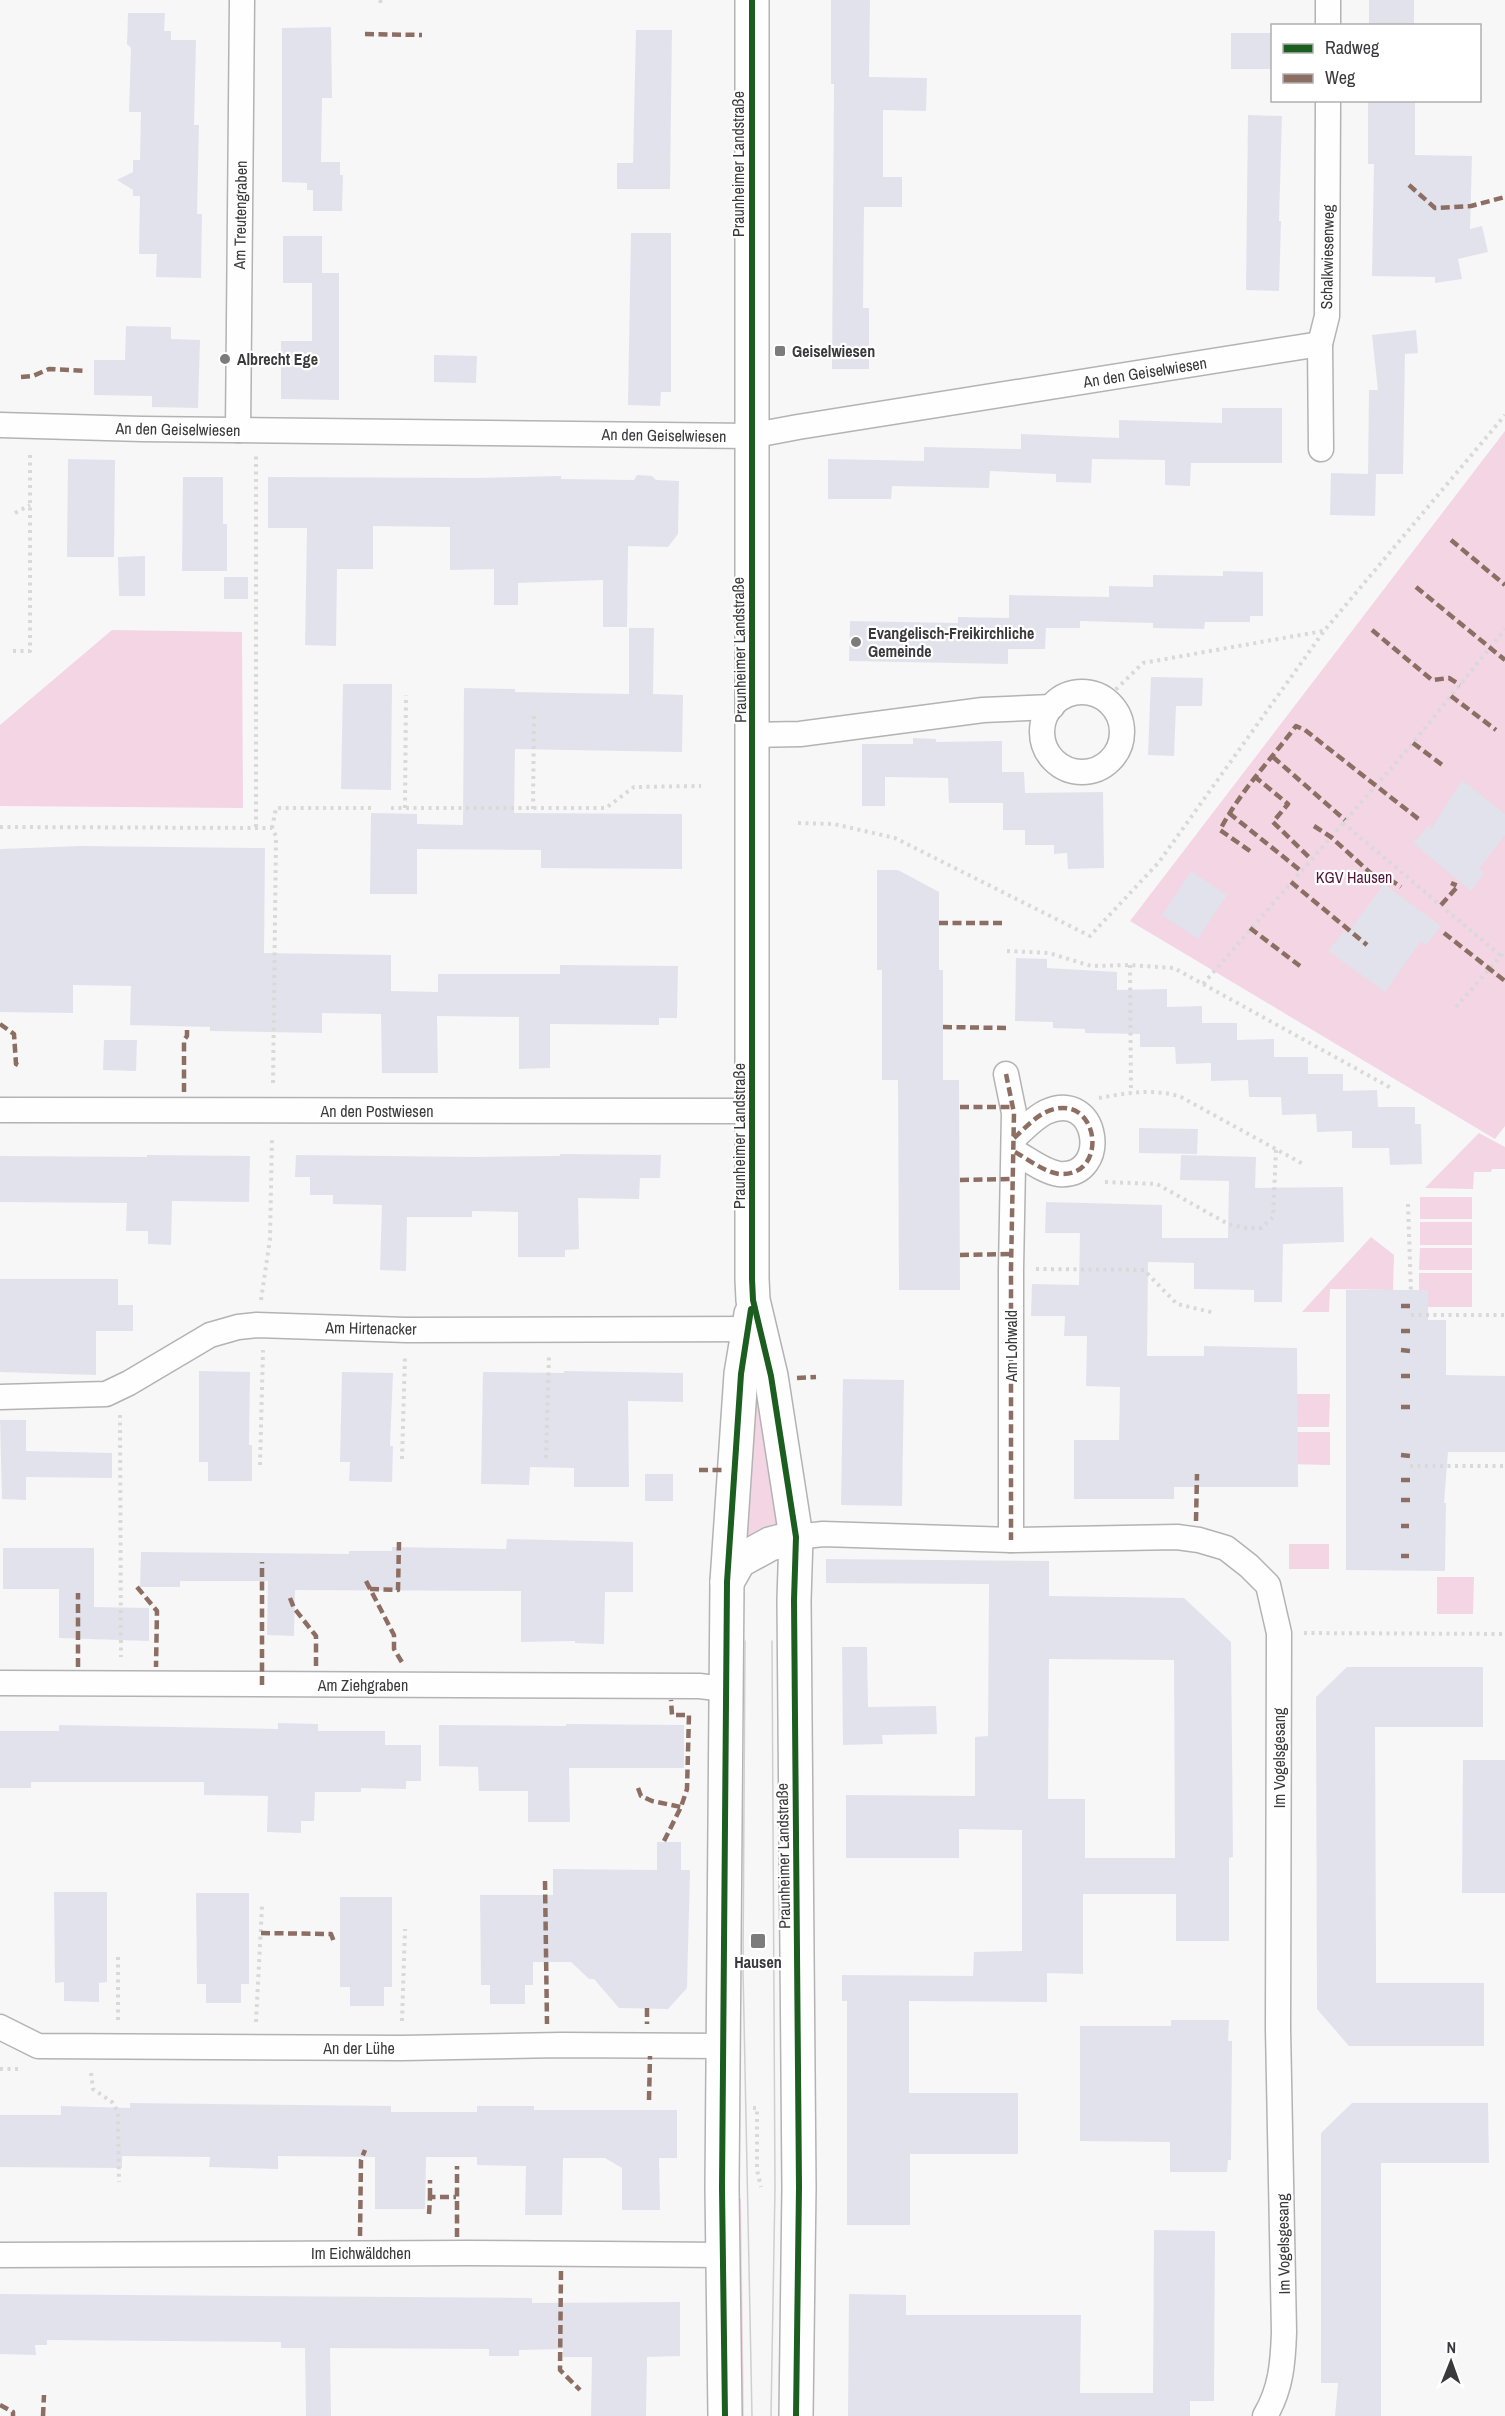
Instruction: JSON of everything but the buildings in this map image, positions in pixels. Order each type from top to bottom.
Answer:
[{"type":"main road","name":"Praunheimer Landstraße","points":[[725,2416],[723,2046],[727,1582],[741,1374],[754,1320],[750,436],[752,0]]},
{"type":"main road","name":"Praunheimer Landstraße","points":[[754,1320],[771,1376],[796,1537],[794,1600],[799,2187],[796,2416]]},
{"type":"main road","points":[[727,1582],[739,1561],[770,1544],[796,1537]]},
{"type":"street","name":"Am Treutengraben","points":[[242,0],[247,430]]},
{"type":"street","points":[[1328,0],[1328,24]]},
{"type":"street","name":"Schalkwiesenweg","points":[[1321,449],[1320,344],[1327,316],[1328,102]]},
{"type":"street","name":"An den Geiselwiesen","points":[[0,425],[750,436],[1320,344]]},
{"type":"street","name":"Praunheimer Landstraße","points":[[753,735],[800,734],[983,710],[1052,706],[1069,694],[1082,692],[1094,694],[1106,700]]},
{"type":"street","points":[[1052,706],[1044,721],[1042,734],[1045,747],[1052,759],[1063,768],[1076,772],[1089,772],[1102,767],[1112,759],[1120,747],[1121,721],[1106,700]]},
{"type":"street","name":"Am Lohwald","points":[[1006,1074],[1014,1113],[1015,1145],[1011,1269],[1011,1540]]},
{"type":"street","points":[[1065,1108],[1076,1112],[1085,1119],[1094,1140],[1090,1157],[1078,1169],[1061,1174],[1047,1171],[1015,1145],[1043,1113],[1065,1108]]},
{"type":"street","name":"An den Postwiesen","points":[[0,1110],[753,1111]]},
{"type":"street","name":"Am Hirtenacker","points":[[0,1397],[106,1394],[210,1335],[238,1327],[260,1325],[405,1330],[550,1330],[754,1320]]},
{"type":"street","name":"Im Vogelsgesang","points":[[796,1537],[823,1534],[1011,1540],[1177,1537],[1226,1548],[1268,1585],[1279,1633],[1278,2029],[1284,2332],[1282,2374],[1273,2402],[1265,2416]]},
{"type":"street","name":"Am Ziehgraben","points":[[0,1683],[699,1686],[726,1689]]},
{"type":"street","name":"An der Lühe","points":[[0,2027],[38,2046],[402,2048],[561,2045],[723,2046]]},
{"type":"street","name":"Im Eichwäldchen","points":[[0,2255],[467,2253],[723,2255]]},
{"type":"path","points":[[798,823],[834,824],[895,838],[1090,936],[1159,862],[1324,631],[1505,416]]},
{"type":"path","points":[[247,430],[256,827]]},
{"type":"path","points":[[13,651],[30,651],[30,449]]},
{"type":"path","points":[[15,513],[30,506]]},
{"type":"path","points":[[1203,984],[1413,743],[1505,629]]},
{"type":"path","points":[[1106,700],[1143,663],[1324,631]]},
{"type":"path","points":[[405,808],[406,695]]},
{"type":"path","points":[[533,809],[534,714]]},
{"type":"path","points":[[391,808],[606,808],[634,787],[701,786]]},
{"type":"path","points":[[260,1465],[260,1325],[270,1239],[276,836],[272,828],[276,808],[371,808]]},
{"type":"path","points":[[1343,823],[1501,956]]},
{"type":"path","points":[[0,827],[272,828]]},
{"type":"path","points":[[1007,951],[1048,953],[1091,966],[1130,965],[1174,968],[1393,1089]]},
{"type":"path","points":[[1456,1007],[1505,951]]},
{"type":"path","points":[[1130,965],[1131,1093]]},
{"type":"path","points":[[1076,1112],[1093,1099],[1131,1093],[1167,1092],[1181,1097],[1303,1164]]},
{"type":"path","points":[[1078,1169],[1103,1182],[1157,1184],[1228,1224],[1246,1228],[1262,1228],[1273,1217],[1276,1149]]},
{"type":"path","points":[[1408,1204],[1410,1293]]},
{"type":"path","points":[[1011,1269],[1144,1270],[1177,1304],[1215,1314]]},
{"type":"path","points":[[1411,1315],[1505,1315]]},
{"type":"path","points":[[402,1459],[405,1330]]},
{"type":"path","points":[[546,1458],[550,1330]]},
{"type":"path","points":[[120,1388],[121,1684]]},
{"type":"path","points":[[1410,1466],[1505,1466]]},
{"type":"path","points":[[1279,1633],[1505,1634]]},
{"type":"path","points":[[255,2047],[262,1906]]},
{"type":"path","points":[[402,2048],[405,1929]]},
{"type":"path","points":[[118,1954],[118,2046]]},
{"type":"path","points":[[91,2063],[93,2089],[112,2102],[118,2112],[119,2182]]},
{"type":"path","points":[[757,2108],[765,2108]]},
{"type":"path","points":[[757,2120],[757,2170],[761,2187]]},
{"type":"path","points":[[755,2188],[768,2187]]},
{"type":"green space","name":"KGV Hausen","points":[[1505,431],[1505,1126],[1495,1139],[1130,921]]},
{"type":"green space","points":[[112,630],[242,632],[243,808],[0,806],[0,725]]},
{"type":"green space","points":[[1479,1133],[1505,1147],[1505,1169],[1474,1172],[1473,1189],[1425,1188]]},
{"type":"green space","points":[[1420,1197],[1472,1197],[1472,1219],[1420,1219]]},
{"type":"green space","points":[[1420,1222],[1472,1222],[1472,1245],[1420,1245]]},
{"type":"green space","points":[[1371,1237],[1394,1255],[1393,1290],[1330,1289],[1329,1312],[1302,1312]]},
{"type":"green space","points":[[1420,1248],[1472,1248],[1472,1270],[1419,1270]]},
{"type":"green space","points":[[1419,1273],[1472,1273],[1472,1307],[1419,1307]]},
{"type":"green space","points":[[752,1356],[779,1523],[764,1527],[746,1537]]},
{"type":"green space","points":[[1289,1394],[1330,1394],[1329,1427],[1289,1427]]},
{"type":"green space","points":[[1290,1432],[1330,1432],[1330,1465],[1289,1464]]},
{"type":"green space","points":[[1289,1544],[1329,1544],[1329,1569],[1289,1569]]},
{"type":"green space","points":[[1437,1577],[1474,1577],[1473,1614],[1437,1614]]},
{"type":"green space","points":[[738,2196],[741,2199],[744,2416],[736,2416]]},
{"type":"tram line","points":[[745,1641],[743,1969],[752,2416]]},
{"type":"tram line","points":[[771,2416],[775,2187],[772,1641]]},
{"type":"marked path","points":[[365,34],[422,35]]},
{"type":"marked path","points":[[1409,185],[1435,208],[1471,206],[1505,197]]},
{"type":"marked path","points":[[21,377],[33,376],[49,369],[87,371]]},
{"type":"marked path","points":[[1451,540],[1505,585]]},
{"type":"marked path","points":[[1416,587],[1505,660]]},
{"type":"marked path","points":[[1372,630],[1432,680],[1449,678],[1460,685]]},
{"type":"marked path","points":[[1451,696],[1496,730]]},
{"type":"marked path","points":[[1250,851],[1220,830],[1246,789],[1296,726],[1305,730],[1421,821]]},
{"type":"marked path","points":[[1413,743],[1445,767]]},
{"type":"marked path","points":[[1273,757],[1345,820]]},
{"type":"marked path","points":[[1254,776],[1288,804],[1273,822],[1311,859]]},
{"type":"marked path","points":[[1229,813],[1301,871]]},
{"type":"marked path","points":[[1314,826],[1331,837],[1377,879],[1392,881],[1401,887]]},
{"type":"marked path","points":[[1291,882],[1367,945]]},
{"type":"marked path","points":[[1441,905],[1458,886],[1451,883]]},
{"type":"marked path","points":[[939,923],[1006,923]]},
{"type":"marked path","points":[[1250,928],[1300,966]]},
{"type":"marked path","points":[[1444,933],[1505,981]]},
{"type":"marked path","points":[[0,1024],[14,1034],[16,1064],[20,1066]]},
{"type":"marked path","points":[[943,1027],[1006,1028]]},
{"type":"marked path","points":[[184,1092],[184,1040],[187,1036],[187,1028]]},
{"type":"marked path","points":[[1006,1074],[1014,1113],[1011,1269],[1011,1540]]},
{"type":"marked path","points":[[960,1107],[1013,1107]]},
{"type":"marked path","points":[[1014,1138],[1042,1114],[1064,1108],[1078,1112],[1087,1122],[1092,1136],[1092,1150],[1086,1163],[1076,1172],[1053,1173],[1015,1152]]},
{"type":"marked path","points":[[960,1180],[1014,1179]]},
{"type":"marked path","points":[[960,1255],[1011,1254]]},
{"type":"marked path","points":[[1401,1306],[1411,1306]]},
{"type":"marked path","points":[[1401,1331],[1411,1331]]},
{"type":"marked path","points":[[1401,1350],[1411,1351]]},
{"type":"marked path","points":[[1401,1376],[1411,1376]]},
{"type":"marked path","points":[[797,1378],[816,1377]]},
{"type":"marked path","points":[[1401,1407],[1411,1407]]},
{"type":"marked path","points":[[1401,1455],[1411,1456]]},
{"type":"marked path","points":[[699,1470],[722,1470]]},
{"type":"marked path","points":[[1196,1521],[1197,1474]]},
{"type":"marked path","points":[[1401,1480],[1410,1480]]},
{"type":"marked path","points":[[1401,1500],[1410,1500]]},
{"type":"marked path","points":[[1401,1526],[1409,1526]]},
{"type":"marked path","points":[[370,1589],[398,1590],[399,1542]]},
{"type":"marked path","points":[[1401,1556],[1409,1556]]},
{"type":"marked path","points":[[262,1562],[262,1685]]},
{"type":"marked path","points":[[366,1581],[394,1635],[394,1649],[403,1664]]},
{"type":"marked path","points":[[137,1587],[157,1611],[156,1667]]},
{"type":"marked path","points":[[78,1593],[78,1667]]},
{"type":"marked path","points":[[290,1598],[294,1608],[316,1636],[316,1668]]},
{"type":"marked path","points":[[664,1841],[687,1789],[689,1715],[672,1715],[671,1700]]},
{"type":"marked path","points":[[638,1788],[641,1796],[652,1801],[681,1807]]},
{"type":"marked path","points":[[545,1881],[547,2024]]},
{"type":"marked path","points":[[261,1933],[331,1934],[334,1942]]},
{"type":"marked path","points":[[647,2008],[647,2024]]},
{"type":"marked path","points":[[649,2100],[650,2056]]},
{"type":"marked path","points":[[360,2236],[361,2160],[365,2150]]},
{"type":"marked path","points":[[457,2166],[457,2237]]},
{"type":"marked path","points":[[430,2180],[430,2197]]},
{"type":"marked path","points":[[429,2214],[430,2197],[456,2197]]},
{"type":"marked path","points":[[561,2271],[560,2370],[580,2390]]},
{"type":"marked path","points":[[43,2416],[44,2395]]},
{"type":"marked path","points":[[0,2405],[13,2412],[13,2416]]},
{"type":"cycle path","points":[[752,0],[752,1279],[753,1300],[771,1376],[796,1537],[794,1600],[799,2187],[796,2416]]},
{"type":"cycle path","points":[[725,2416],[722,2188],[727,1582],[741,1374],[751,1309]]},
{"type":"place","name":"Geiselwiesen","points":[[780,351]]},
{"type":"place","name":"Albrecht Ege","points":[[225,359]]},
{"type":"place","name":"Evangelisch-Freikirchliche Gemeinde","points":[[856,642]]},
{"type":"place","name":"Hausen","points":[[758,1941]]}]
